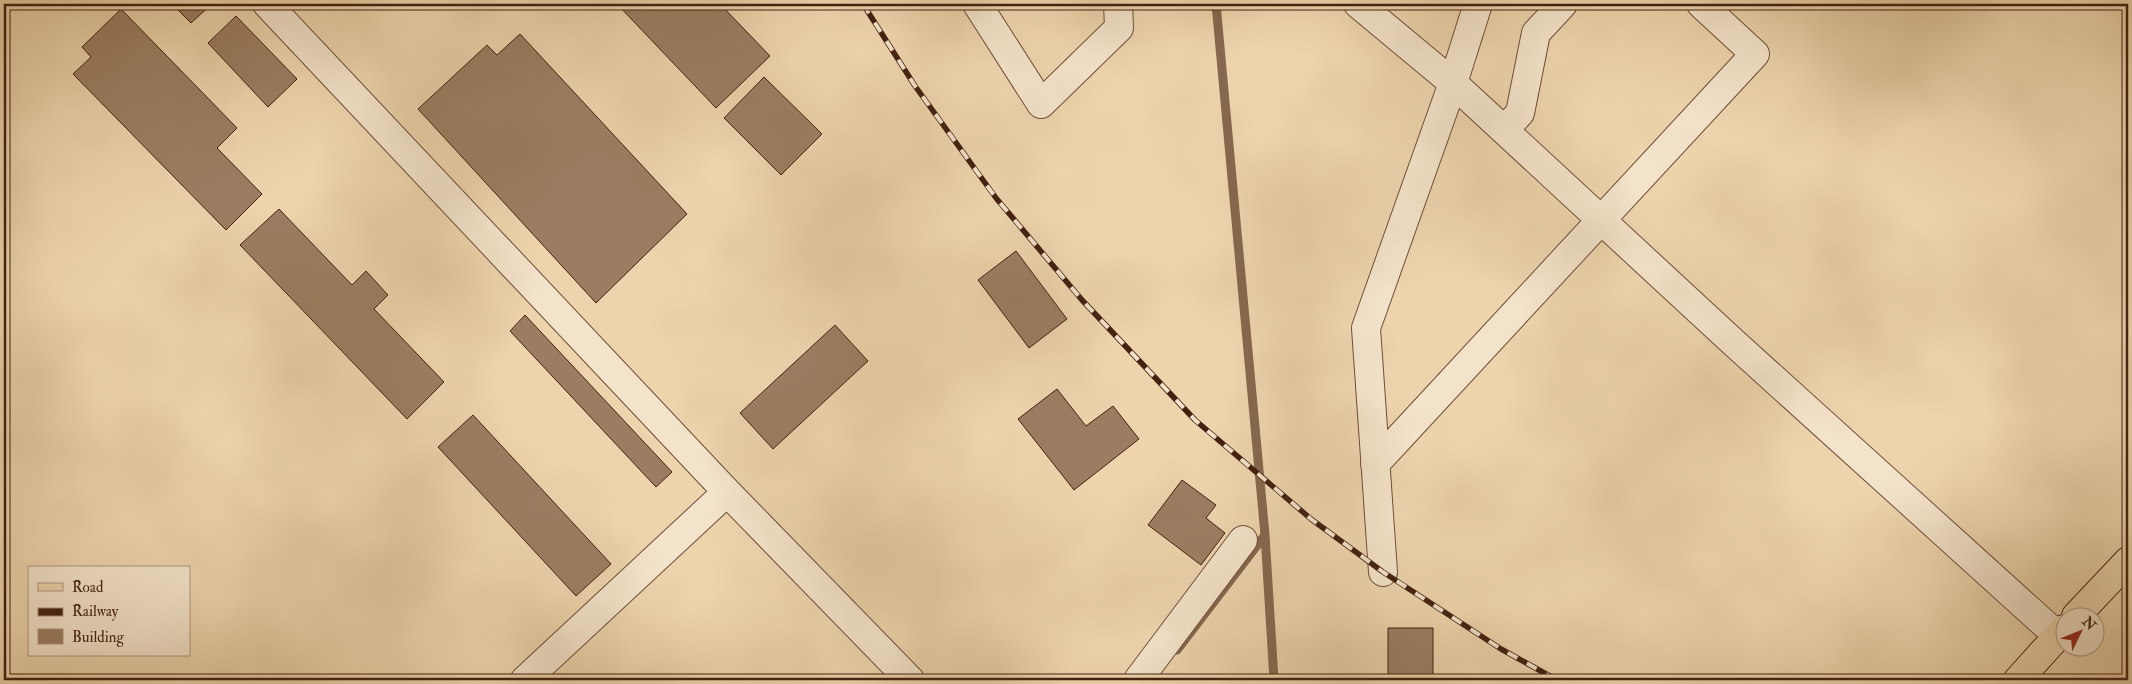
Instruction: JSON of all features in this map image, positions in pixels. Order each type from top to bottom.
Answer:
[{"type":"main road","points":[[2085,606],[2128,561]]},
{"type":"main road","points":[[2018,680],[2054,640]]},
{"type":"street","points":[[267,4],[727,492],[910,680]]},
{"type":"street","points":[[977,4],[1041,104],[1120,28],[1118,4]]},
{"type":"street","points":[[1358,4],[1453,83],[1732,342],[2054,626]]},
{"type":"street","points":[[1383,572],[1366,328],[1453,83],[1478,4]]},
{"type":"street","points":[[1504,130],[1520,113],[1536,33],[1563,4]]},
{"type":"street","points":[[1375,464],[1755,54],[1701,4]]},
{"type":"street","points":[[525,680],[727,492]]},
{"type":"street","points":[[1138,680],[1243,540]]},
{"type":"building","points":[[172,4],[212,4],[191,23]]},
{"type":"building","points":[[617,4],[720,4],[770,56],[716,108]]},
{"type":"building","points":[[121,9],[237,128],[217,148],[262,194],[226,230],[73,74],[91,57],[82,47]]},
{"type":"building","points":[[236,16],[297,79],[268,107],[208,43]]},
{"type":"building","points":[[520,34],[687,214],[596,303],[418,109],[487,45],[497,55]]},
{"type":"building","points":[[764,77],[822,134],[781,175],[724,118]]},
{"type":"building","points":[[279,209],[352,285],[366,271],[388,295],[374,309],[444,382],[407,419],[240,245]]},
{"type":"building","points":[[1016,251],[1067,319],[1029,348],[978,280]]},
{"type":"building","points":[[525,315],[672,472],[656,487],[510,331]]},
{"type":"building","points":[[835,325],[868,361],[773,449],[740,413]]},
{"type":"building","points":[[1057,389],[1086,426],[1113,406],[1139,439],[1074,490],[1018,419]]},
{"type":"building","points":[[473,415],[611,564],[576,596],[438,447]]},
{"type":"building","points":[[1182,480],[1216,505],[1206,518],[1225,533],[1201,565],[1148,525]]},
{"type":"building","points":[[1388,628],[1433,628],[1433,680],[1388,680]]},
{"type":"waterway","points":[[1216,4],[1265,535],[1274,680]]},
{"type":"waterway","points":[[1177,650],[1265,535]]},
{"type":"railway","points":[[863,4],[915,86],[996,198],[1082,300],[1195,420],[1311,519],[1383,572],[1501,649],[1557,680]]}]
